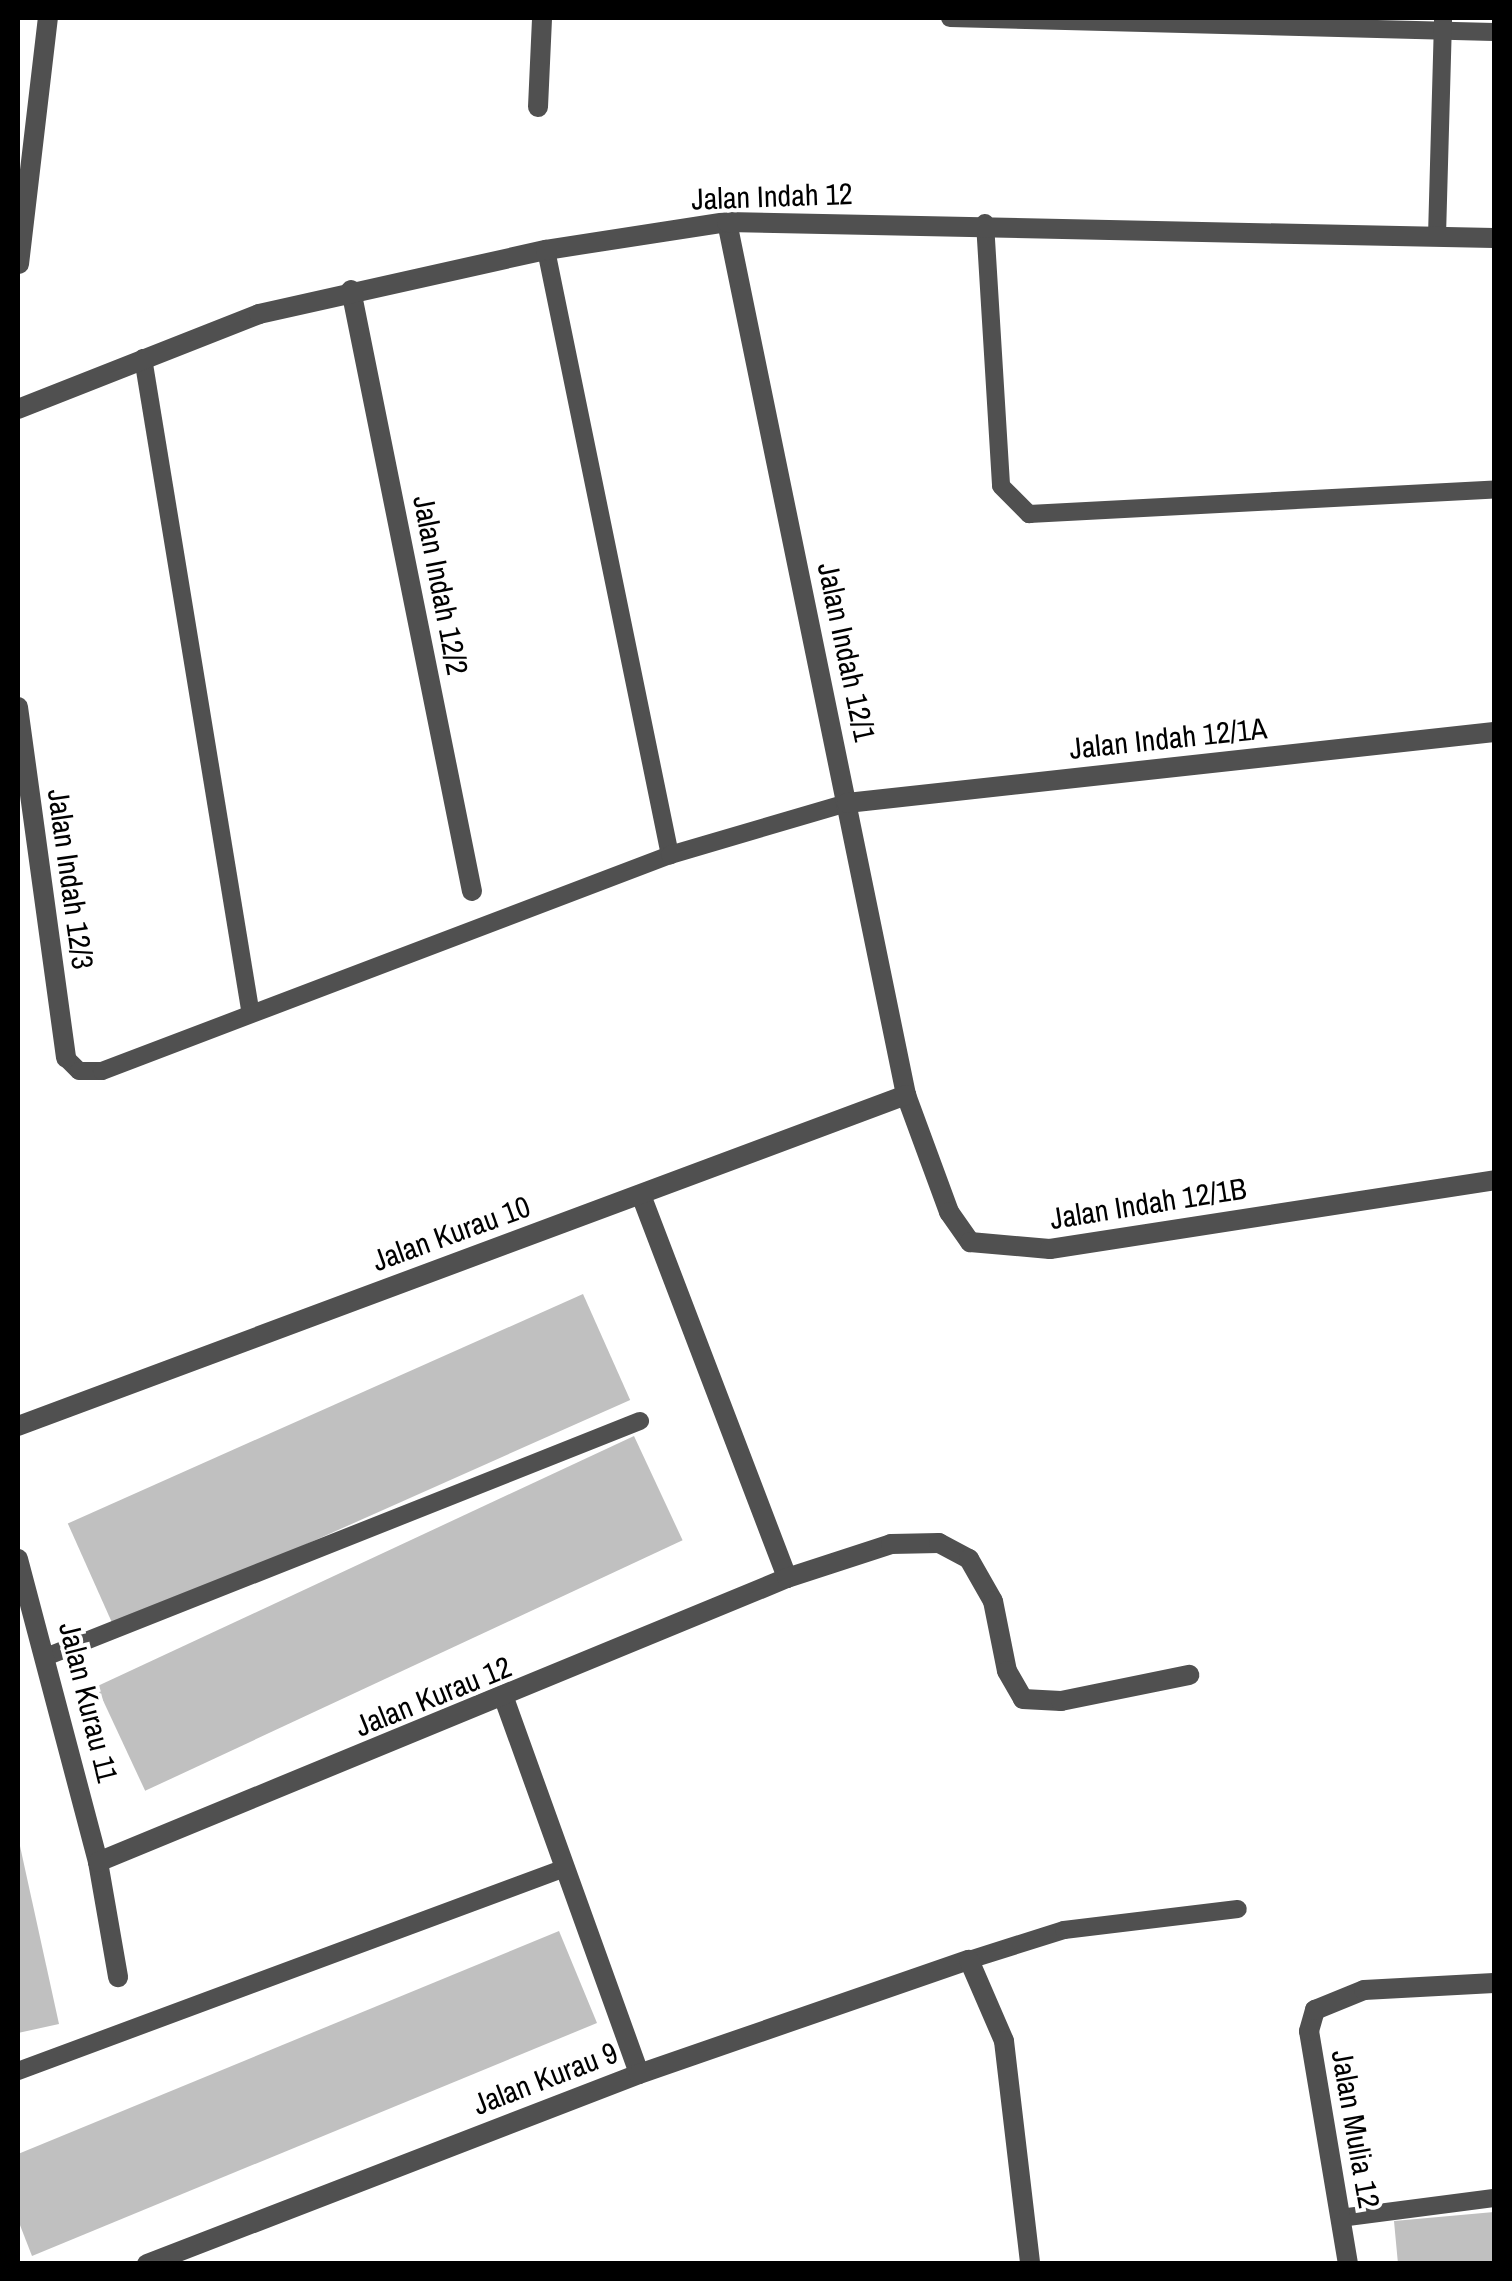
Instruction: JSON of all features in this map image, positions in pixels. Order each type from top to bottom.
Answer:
[{"type":"street","points":[[19,264],[48,18]]},
{"type":"street","points":[[538,107],[542,18]]},
{"type":"street","name":"Jalan Indah 12","points":[[18,409],[143,358],[350,290],[546,250],[727,222],[985,223],[1494,238]]},
{"type":"street","name":"Jalan Indah 12/1","points":[[727,222],[906,1096]]},
{"type":"street","name":"Jalan Indah 12/2","points":[[350,290],[472,892]]},
{"type":"street","name":"Jalan Indah 12/3","points":[[18,707],[66,1058]]},
{"type":"street","name":"Jalan Indah 12/1A","points":[[847,802],[1494,732]]},
{"type":"street","name":"Jalan Indah 12/1B","points":[[906,1096],[949,1212],[970,1242],[1008,1251],[1494,1180]]},
{"type":"street","name":"Jalan Kurau 10","points":[[18,1426],[906,1096]]},
{"type":"street","points":[[640,1195],[786,1578]]},
{"type":"street","name":"Jalan Kurau 12","points":[[98,1862],[505,1700],[786,1578],[891,1544],[939,1544],[969,1560],[993,1601],[1006,1670],[1023,1698],[1061,1701],[1189,1674]]},
{"type":"street","name":"Jalan Kurau 11","points":[[18,1559],[48,1656],[98,1862],[118,1978]]},
{"type":"street","points":[[505,1700],[638,2074]]},
{"type":"street","points":[[969,1960],[1004,2041],[1030,2264]]},
{"type":"street","name":"Jalan Kurau 9","points":[[147,2264],[638,2074],[969,1960]]},
{"type":"street","name":"Jalan Mulia 12","points":[[1348,2264],[1308,2031],[1315,2010],[1364,1990],[1494,1983]]},
{"type":"lane","points":[[950,18],[1443,24],[1494,32]]},
{"type":"lane","points":[[1437,236],[1443,24]]},
{"type":"lane","points":[[985,223],[1001,486],[1029,514],[1494,490]]},
{"type":"lane","points":[[546,250],[670,855]]},
{"type":"lane","points":[[143,358],[250,1009]]},
{"type":"lane","points":[[66,1058],[80,1071],[102,1071],[250,1009],[670,855],[847,802]]},
{"type":"lane","points":[[48,1656],[640,1421]]},
{"type":"lane","points":[[18,2071],[564,1868]]},
{"type":"lane","points":[[969,1960],[1064,1930],[1238,1908]]},
{"type":"lane","points":[[1340,2218],[1494,2198]]},
{"type":"building","points":[[583,1294],[630,1400],[115,1629],[68,1523]]},
{"type":"building","points":[[634,1436],[683,1540],[145,1791],[97,1687]]},
{"type":"building","points":[[18,1837],[59,2024],[18,2033]]},
{"type":"building","points":[[559,1931],[597,2023],[32,2256],[18,2220],[18,2154]]},
{"type":"building","points":[[1494,2212],[1494,2264],[1398,2264],[1394,2221]]}]
